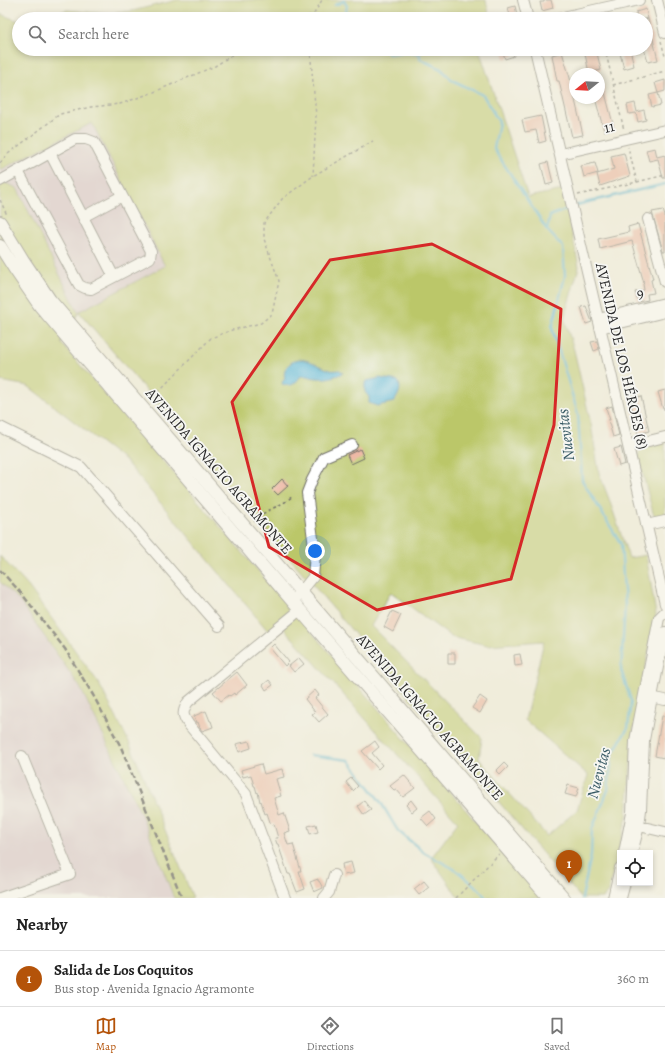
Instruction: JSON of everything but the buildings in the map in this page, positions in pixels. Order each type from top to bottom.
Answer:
[{"type":"main road","name":"AVENIDA IGNACIO AGRAMONTE","points":[[0,222],[50,300],[564,898]]},
{"type":"main road","name":"AVENIDA IGNACIO AGRAMONTE","points":[[0,246],[40,306],[296,606],[549,898]]},
{"type":"street","points":[[523,0],[526,12]]},
{"type":"street","points":[[585,12],[639,0]]},
{"type":"street","points":[[658,0],[665,33]]},
{"type":"street","name":"AVENIDA DE LOS HÉROES (8)","points":[[537,56],[665,604]]},
{"type":"street","name":"11","points":[[560,154],[665,130]]},
{"type":"street","points":[[0,181],[75,139],[86,139],[94,142],[151,251],[150,258],[91,289],[79,285],[18,171]]},
{"type":"street","points":[[50,153],[114,277]]},
{"type":"street","points":[[83,217],[122,196]]},
{"type":"street","points":[[648,218],[665,282]]},
{"type":"street","name":"9","points":[[599,323],[665,303]]},
{"type":"street","name":"9","points":[[599,323],[665,312]]},
{"type":"street","points":[[0,427],[81,467],[219,626]]},
{"type":"street","points":[[628,446],[665,438]]},
{"type":"street","points":[[285,898],[246,794],[189,725],[184,717],[183,710],[188,702],[296,606],[300,591],[313,577],[315,554],[307,493],[324,457],[352,445]]},
{"type":"street","points":[[646,525],[665,521]]},
{"type":"street","points":[[633,850],[639,826],[648,697],[659,618],[665,612]]},
{"type":"street","points":[[625,850],[632,813],[636,741],[665,632]]},
{"type":"street","points":[[648,697],[665,700]]},
{"type":"street","points":[[0,898],[70,874],[22,756]]},
{"type":"street","points":[[639,826],[665,832]]},
{"type":"street","points":[[324,898],[329,892],[334,875]]},
{"type":"street","points":[[613,898],[617,881]]},
{"type":"street","points":[[622,898],[624,886]]},
{"type":"path","points":[[315,12],[322,0]]},
{"type":"path","points":[[0,163],[8,154],[60,114],[92,107],[120,104],[154,92],[215,66],[231,56]]},
{"type":"path","points":[[311,56],[316,116],[313,176]]},
{"type":"path","points":[[613,85],[665,71]]},
{"type":"path","points":[[143,407],[211,338],[232,330],[261,323],[272,314],[279,281],[264,239],[264,223],[282,199],[313,176],[373,141]]},
{"type":"path","points":[[637,182],[665,175]]},
{"type":"path","points":[[247,529],[262,514],[293,496]]},
{"type":"path","points":[[456,898],[505,848]]},
{"type":"highlighted area","points":[[432,244],[561,309],[554,425],[511,579],[377,610],[269,547],[232,402],[330,260]]},
{"type":"shaded area","points":[[92,123],[165,266],[78,312],[17,188],[5,183],[0,174],[0,170]]},
{"type":"shaded area","points":[[0,582],[19,600],[80,687],[143,818],[174,898],[0,898]]},
{"type":"green space","points":[[177,0],[486,0],[489,12],[124,12]]},
{"type":"green space","points":[[67,10],[87,12],[61,12]]},
{"type":"green space","points":[[0,14],[12,18],[12,56],[481,56],[528,197],[563,190],[579,267],[564,318],[574,350],[591,424],[599,473],[629,558],[646,555],[656,614],[633,733],[627,817],[619,850],[617,850],[617,856],[608,892],[603,898],[581,898],[79,312],[61,343],[542,898],[459,898],[431,858],[458,822],[279,623],[268,631],[126,462],[28,386],[0,381],[0,174],[5,183],[17,188],[78,312],[165,266],[92,123],[0,170]],"holes":[[[391,592],[451,637],[487,645],[544,641],[525,720],[588,775],[577,810],[547,836],[479,759],[482,738],[371,626]]]},
{"type":"green space","points":[[665,442],[665,516],[658,517],[653,513],[638,455],[642,448]]},
{"type":"green space","points":[[0,556],[28,586],[98,682],[129,742],[193,898],[174,898],[143,818],[80,687],[19,600],[0,582]]},
{"type":"water","points":[[299,359],[330,370],[340,370],[343,373],[333,377],[324,378],[301,376],[292,385],[283,385],[282,382],[285,379],[285,369],[289,364]]},
{"type":"water","points":[[380,378],[398,381],[400,389],[394,402],[377,406],[369,403],[369,397],[365,392],[365,383],[367,381]]},
{"type":"waterway","name":"Nuevitas","points":[[335,5],[344,1],[347,6],[346,12]]},
{"type":"waterway","name":"Nuevitas","points":[[420,56],[420,59],[441,69],[452,80],[483,95],[499,122],[494,149],[547,230],[563,247],[565,276],[552,328],[578,414],[582,480],[621,544],[625,605],[621,670],[631,701],[628,728],[612,754],[608,790],[592,829],[591,855],[582,898]]},
{"type":"waterway","points":[[574,206],[665,184]]},
{"type":"waterway","points":[[547,230],[550,216],[570,208]]},
{"type":"waterway","points":[[310,755],[349,760],[380,801],[398,831],[425,853],[456,870],[479,889],[486,898]]},
{"type":"railway","points":[[0,570],[22,594],[65,649],[93,695],[121,747],[182,898]]},
{"type":"place","name":"Salida de Los Coquitos","points":[[569,883]]}]
